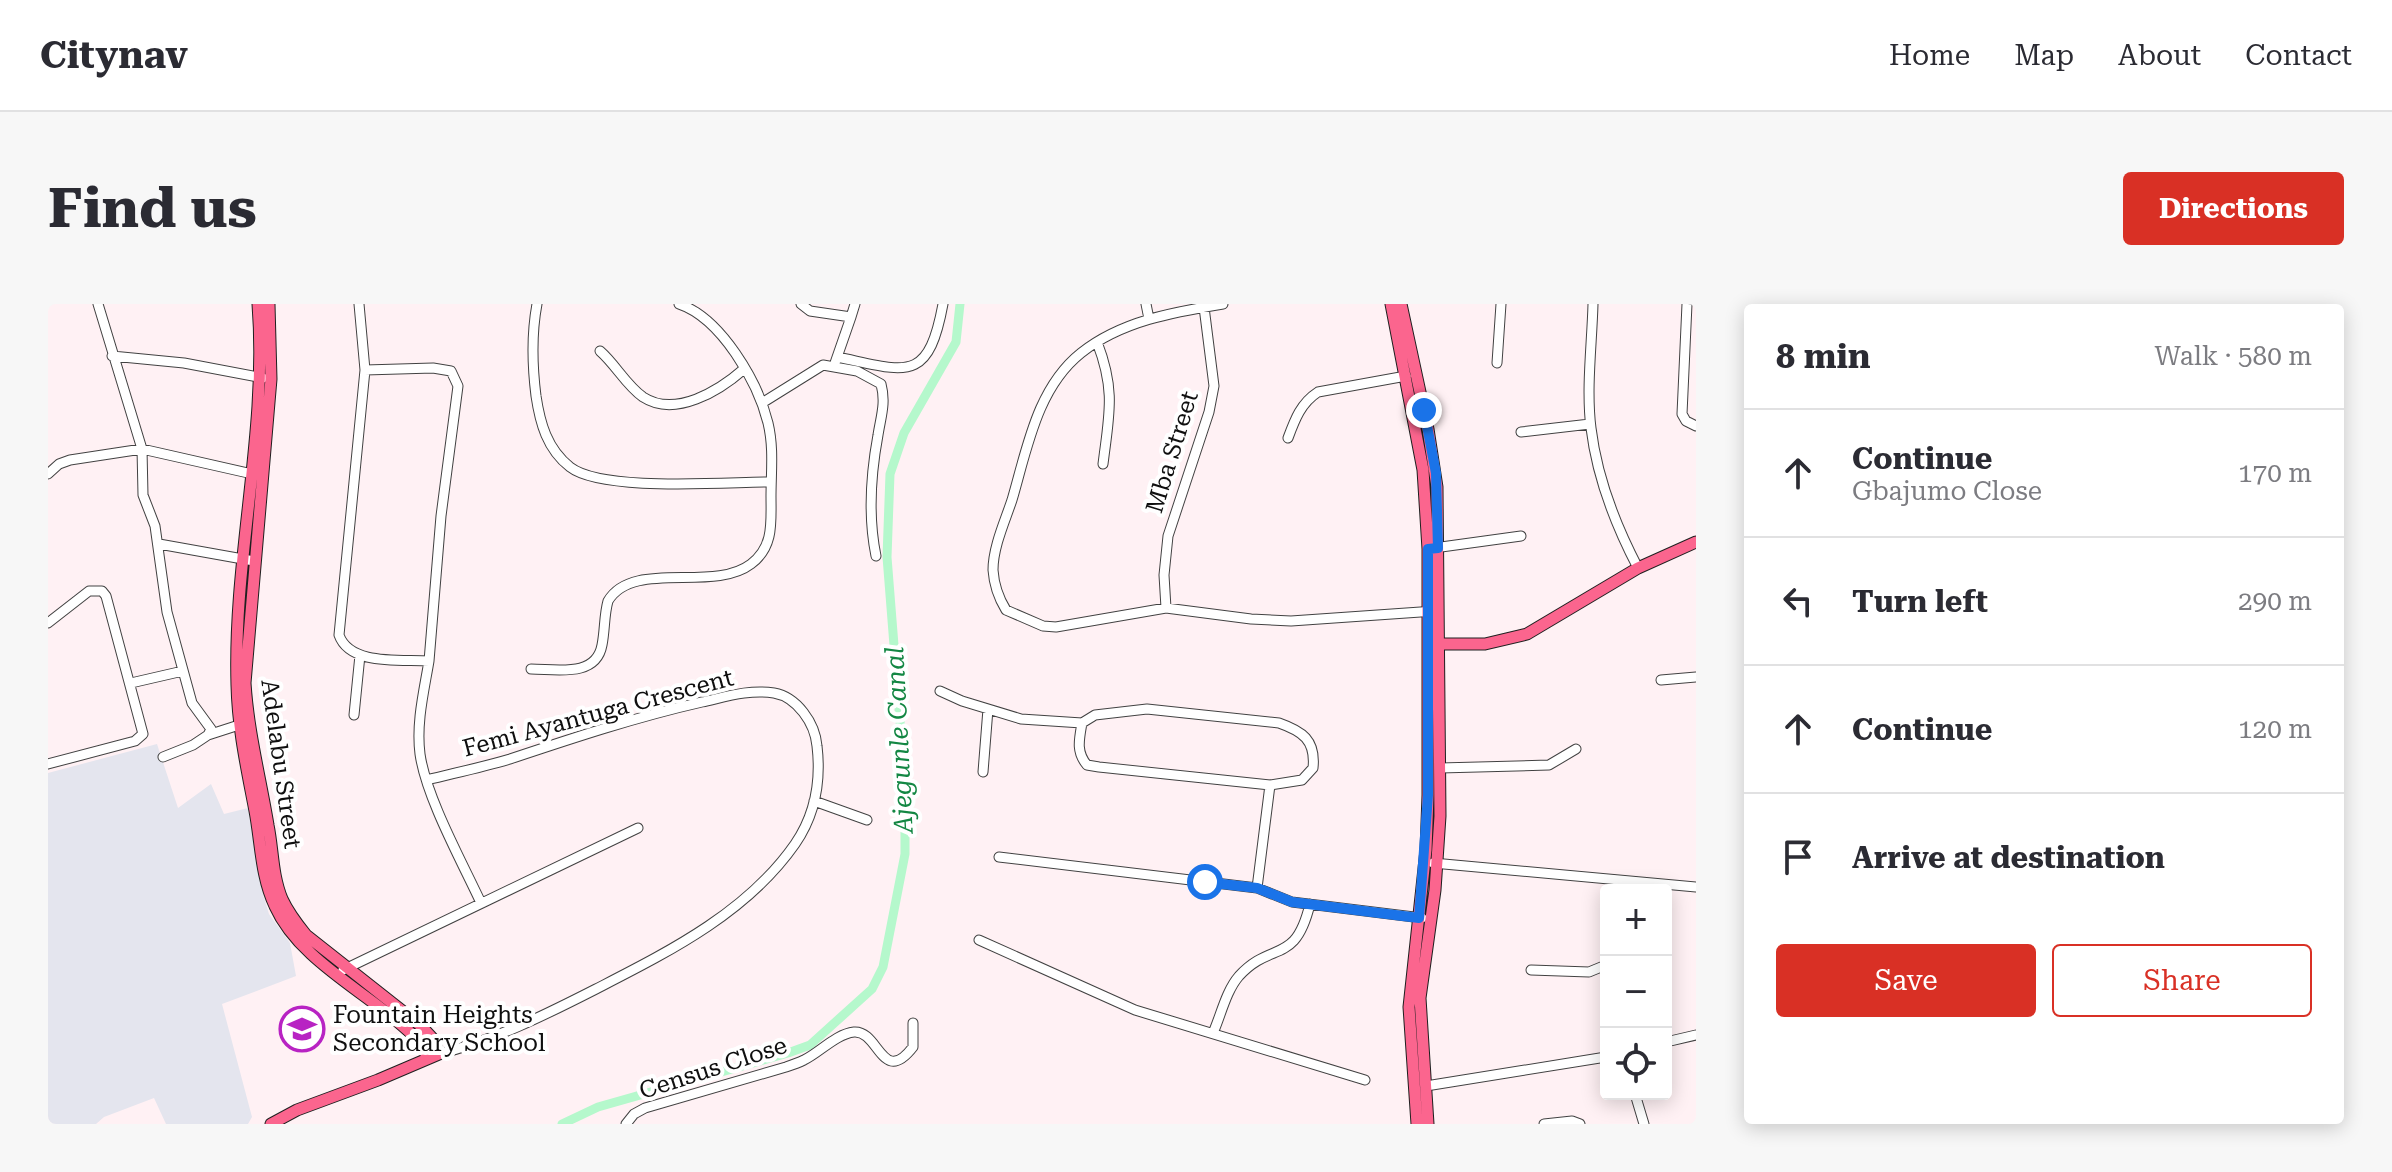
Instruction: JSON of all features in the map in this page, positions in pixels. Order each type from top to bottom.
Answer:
[{"type":"main road","name":"Adelabu Street","points":[[258,304],[266,378]]},
{"type":"main road","name":"Adelabu Street","points":[[269,304],[258,475],[236,683],[264,870],[275,909],[291,933],[342,971],[440,1054]]},
{"type":"main road","points":[[1391,304],[1423,470],[1433,548]]},
{"type":"main road","points":[[1401,304],[1436,473],[1428,795],[1431,863]]},
{"type":"main road","points":[[1438,644],[1485,644],[1527,634],[1638,568],[1696,542]]},
{"type":"main road","points":[[1417,1124],[1409,1007],[1424,918],[1440,768],[1438,644],[1433,611]]},
{"type":"main road","points":[[1424,918],[1420,998],[1428,1124]]},
{"type":"main road","points":[[271,1124],[297,1110],[440,1054]]},
{"type":"street","points":[[98,304],[142,449],[143,495],[159,544],[167,612],[192,703],[211,729],[208,735]]},
{"type":"street","points":[[359,304],[365,370],[339,635],[346,649],[360,655],[429,661]]},
{"type":"street","points":[[537,304],[531,351],[539,414],[551,447],[571,468],[583,474],[619,481],[771,482]]},
{"type":"street","points":[[531,669],[586,668],[600,653],[608,601],[615,592],[632,581],[718,577],[737,573],[759,557],[771,533],[773,453],[762,403],[729,344],[709,321],[679,304]]},
{"type":"street","points":[[801,304],[810,311],[851,317]]},
{"type":"street","points":[[836,362],[855,304]]},
{"type":"street","points":[[762,403],[823,365],[836,362],[893,368],[919,363],[936,338],[943,304]]},
{"type":"street","points":[[1146,304],[1149,319]]},
{"type":"street","points":[[1223,304],[1149,319],[1097,342],[1070,364],[1053,386],[1038,415],[997,544],[993,567],[995,587],[1006,610],[1043,626],[1056,627],[1166,608],[1291,621],[1433,611]]},
{"type":"street","points":[[1497,363],[1501,304]]},
{"type":"street","points":[[1593,304],[1590,424],[1599,472],[1611,510],[1638,568]]},
{"type":"street","points":[[1687,304],[1682,414],[1686,421],[1696,426]]},
{"type":"street","name":"Mba Street","points":[[1166,608],[1164,575],[1168,536],[1209,412],[1214,386],[1204,307]]},
{"type":"street","points":[[1097,342],[1109,374],[1110,392],[1103,464]]},
{"type":"street","points":[[600,351],[634,389],[658,404],[670,405],[719,390],[744,369]]},
{"type":"street","points":[[112,356],[184,363],[266,378]]},
{"type":"street","points":[[836,362],[881,384]]},
{"type":"street","points":[[365,370],[433,368],[451,371],[458,386],[419,729],[420,755],[448,832],[481,903]]},
{"type":"street","points":[[876,556],[871,520],[884,398],[881,384],[893,368]]},
{"type":"street","points":[[1288,438],[1296,415],[1306,400],[1318,392],[1406,376]]},
{"type":"street","points":[[1521,432],[1590,424]]},
{"type":"street","points":[[48,474],[59,464],[70,460],[142,449],[258,475]]},
{"type":"street","points":[[1433,548],[1521,536]]},
{"type":"street","points":[[159,544],[248,561]]},
{"type":"street","points":[[48,623],[89,591],[102,591],[131,683],[143,734],[140,738],[48,764]]},
{"type":"street","points":[[354,715],[360,655]]},
{"type":"street","points":[[131,683],[183,671]]},
{"type":"street","points":[[1661,680],[1696,677]]},
{"type":"street","points":[[940,691],[1021,719],[1082,723],[1095,715],[1147,709],[1279,723],[1298,729],[1308,737],[1313,768],[1302,780],[1270,785],[1087,765],[1078,749],[1082,723]]},
{"type":"street","name":"Femi Ayantuga Crescent","points":[[427,780],[679,707],[745,693],[776,694],[794,703],[809,719],[817,739],[819,766],[814,801],[807,823],[795,844],[763,882],[700,933],[545,1014],[488,1039],[440,1054]]},
{"type":"street","points":[[983,772],[988,709]]},
{"type":"street","points":[[163,757],[208,735],[244,728]]},
{"type":"street","points":[[1440,768],[1549,765],[1576,749]]},
{"type":"street","points":[[1257,888],[1270,785]]},
{"type":"street","points":[[814,801],[867,820]]},
{"type":"street","points":[[342,971],[638,828]]},
{"type":"street","points":[[999,857],[1257,888],[1275,897],[1310,904],[1424,918]]},
{"type":"street","points":[[1431,863],[1621,884]]},
{"type":"street","points":[[1672,886],[1696,887]]},
{"type":"street","points":[[1213,1033],[1238,978],[1257,962],[1292,944],[1305,926],[1310,904]]},
{"type":"street","points":[[979,940],[1135,1010],[1365,1080]]},
{"type":"street","points":[[1531,970],[1589,972],[1600,967]]},
{"type":"street","name":"Census Close","points":[[626,1124],[634,1114],[645,1108],[804,1060],[847,1034],[856,1032],[865,1035],[887,1060],[902,1059],[913,1047],[913,1023]]},
{"type":"street","points":[[1672,1041],[1696,1035]]},
{"type":"street","points":[[1426,1086],[1600,1058]]},
{"type":"street","points":[[1637,1100],[1644,1124]]},
{"type":"street","points":[[1544,1124],[1572,1121],[1580,1124]]},
{"type":"shaded area","points":[[157,744],[178,808],[211,784],[224,814],[248,808],[261,888],[269,914],[290,943],[296,976],[222,1004],[252,1117],[248,1124],[166,1124],[154,1098],[104,1117],[96,1124],[48,1124],[48,773]]},
{"type":"waterway","name":"Ajegunle Canal","points":[[562,1124],[598,1107],[810,1045],[872,989],[883,967],[905,854],[905,784],[887,557],[890,474],[904,433],[956,342],[960,304]]},
{"type":"place","name":"Fountain Heights Secondary School","points":[[302,1029]]},
{"type":"route","points":[[1205,882],[1257,888],[1292,902],[1419,918],[1428,795],[1428,549],[1438,548],[1436,473],[1424,410]]}]
